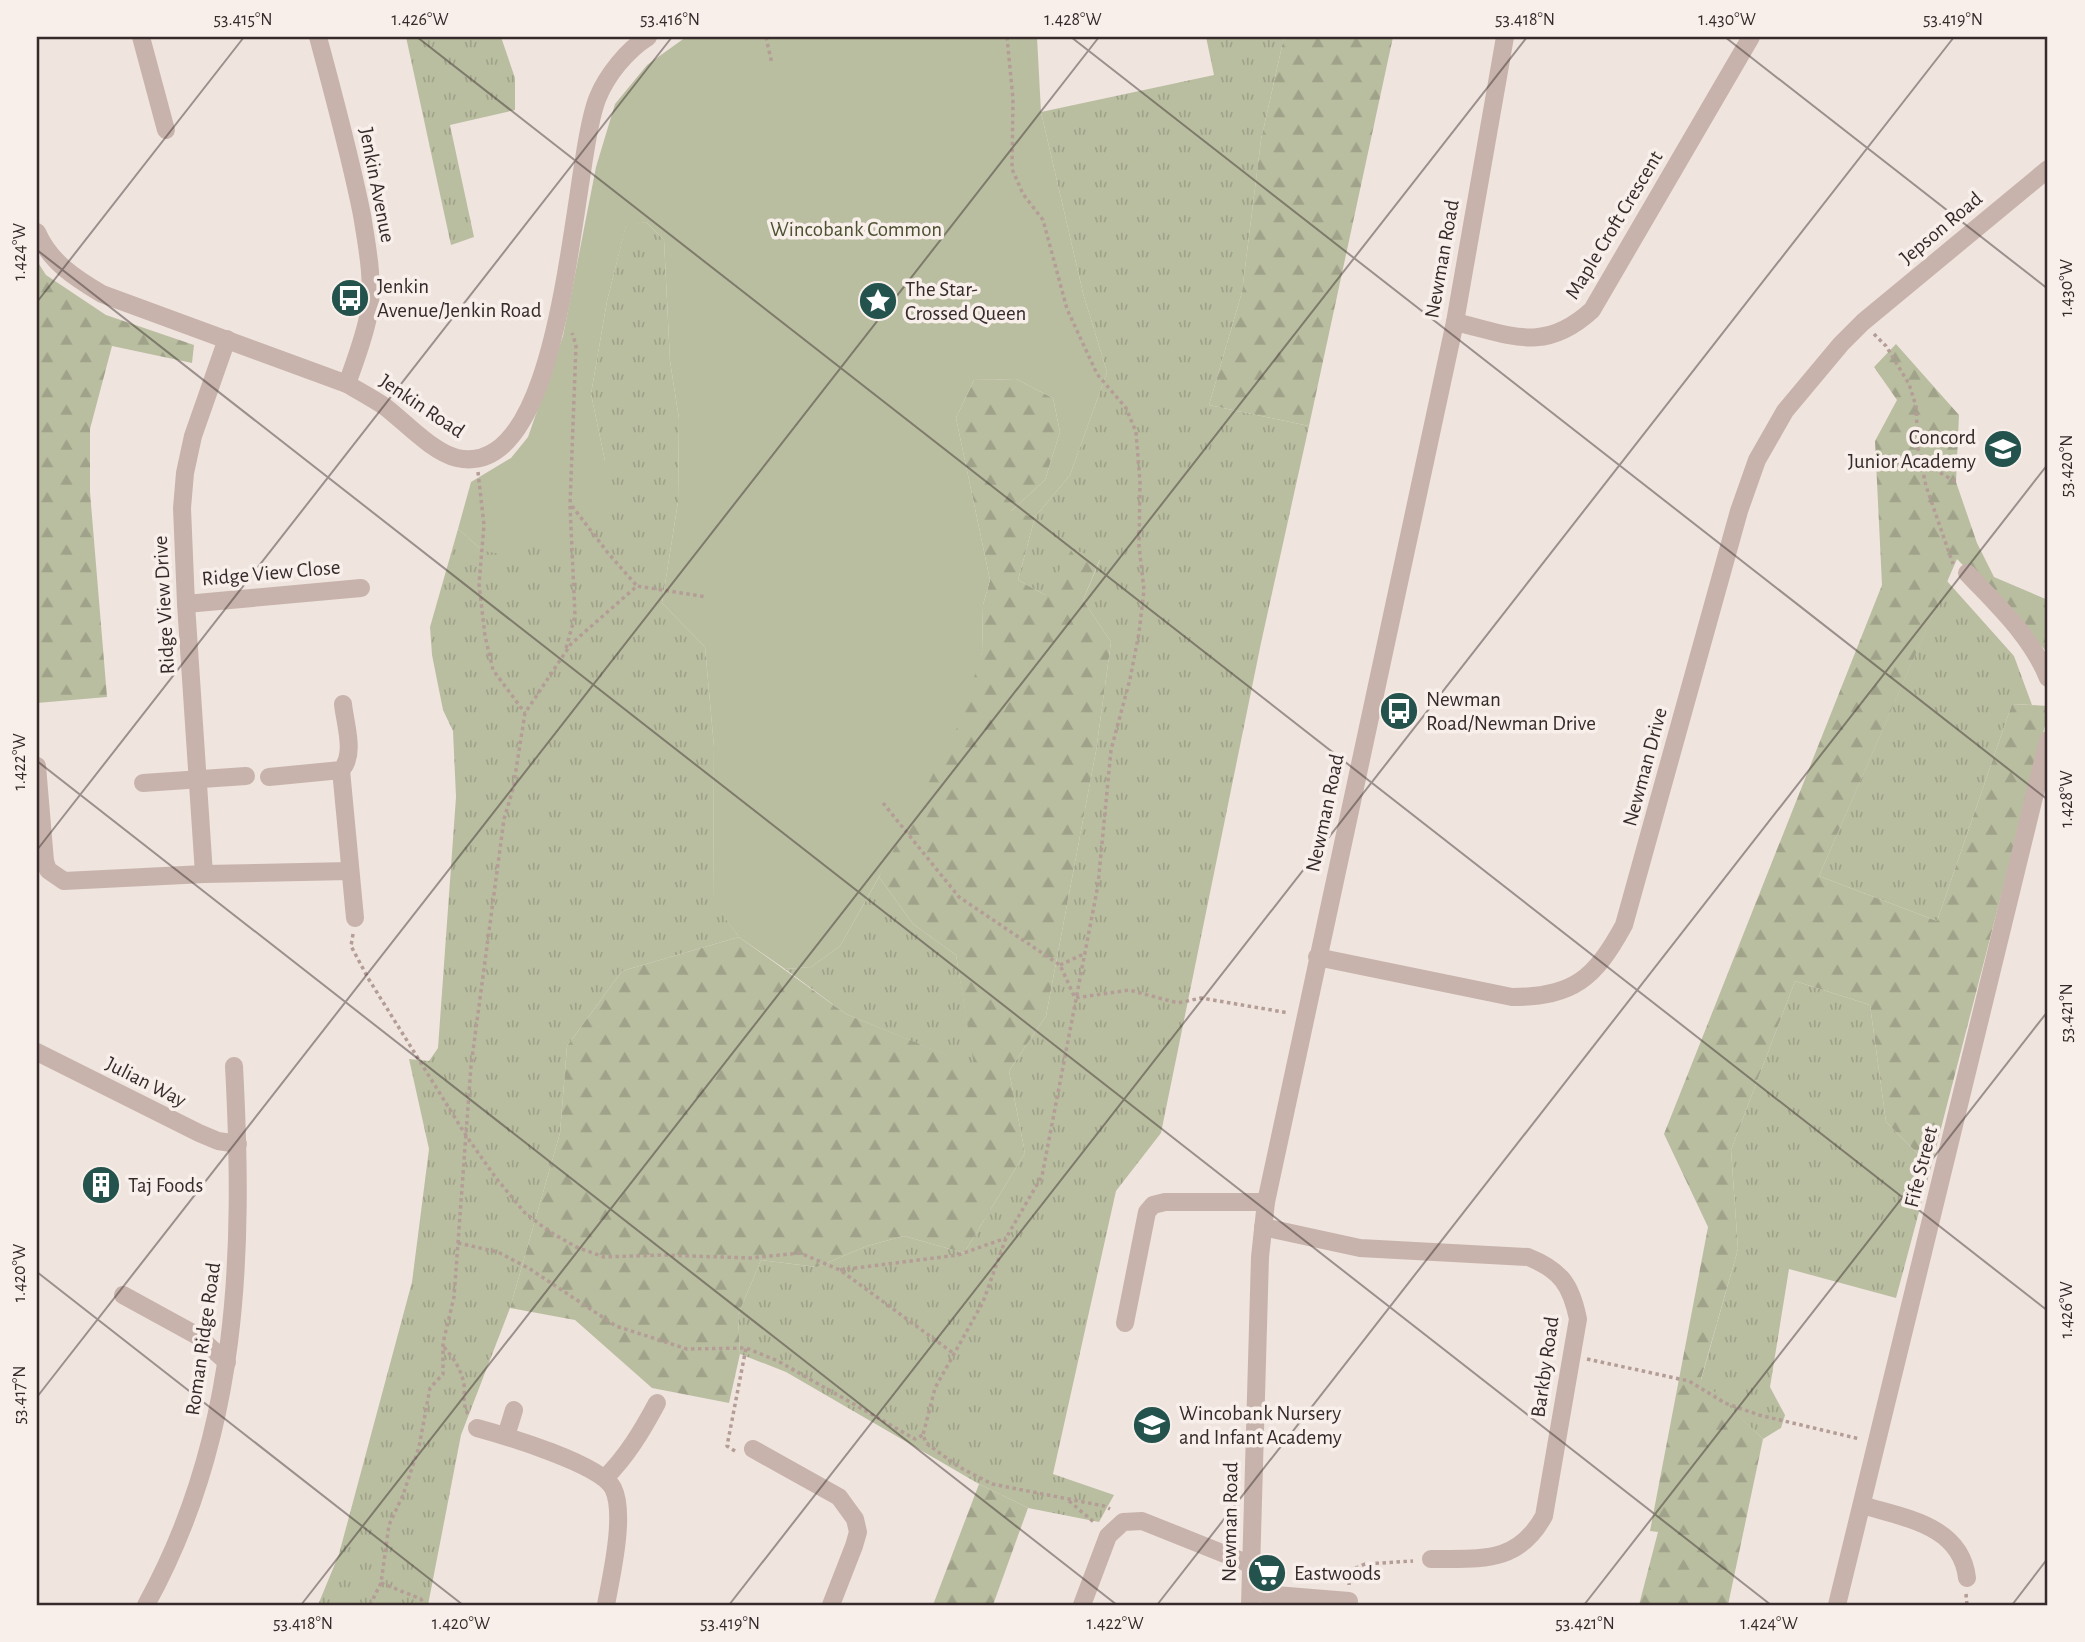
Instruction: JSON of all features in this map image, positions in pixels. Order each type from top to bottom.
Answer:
[{"type":"street","points":[[141,37],[166,130]]},
{"type":"street","name":"Jenkin Avenue","points":[[317,37],[354,178],[369,267],[370,311],[347,384]]},
{"type":"street","name":"Jenkin Road","points":[[37,232],[42,244],[58,264],[76,279],[102,294],[347,384],[382,405],[436,448],[456,458],[478,459],[493,454],[524,420],[537,389],[569,264],[590,125],[597,98],[624,57],[648,37]]},
{"type":"street","name":"Newman Road","points":[[1251,1599],[1266,1202],[1455,322],[1505,37]]},
{"type":"street","name":"Maple Croft Crescent","points":[[1455,322],[1526,339],[1545,338],[1564,332],[1592,310],[1751,37]]},
{"type":"street","name":"Jepson Road","points":[[1863,322],[2048,169]]},
{"type":"street","name":"Newman Drive","points":[[1317,957],[1512,997],[1542,997],[1567,988],[1590,975],[1609,953],[1624,925],[1738,511],[1757,460],[1785,411],[1815,373],[1863,322]]},
{"type":"street","name":"Ridge View Drive","points":[[204,874],[182,508],[185,472],[193,436],[227,340]]},
{"type":"street","points":[[1967,573],[2020,630],[2041,661],[2048,678]]},
{"type":"street","name":"Ridge View Close","points":[[186,604],[360,588]]},
{"type":"street","points":[[269,778],[341,770],[346,765],[349,756],[343,704]]},
{"type":"street","name":"Fife Street","points":[[1837,1605],[2048,740]]},
{"type":"street","points":[[37,766],[45,861],[48,870],[64,881],[204,874],[350,871]]},
{"type":"street","points":[[341,770],[355,918]]},
{"type":"street","points":[[143,783],[246,776]]},
{"type":"street","name":"Julian Way","points":[[37,1052],[199,1133],[218,1141],[238,1144]]},
{"type":"street","name":"Roman Ridge Road","points":[[146,1605],[165,1572],[205,1466],[227,1362],[239,1242],[234,1066]]},
{"type":"street","points":[[1125,1323],[1147,1212],[1153,1205],[1165,1202],[1266,1202]]},
{"type":"street","name":"Barkby Road","points":[[1263,1227],[1360,1248],[1528,1257],[1546,1264],[1562,1277],[1573,1295],[1578,1319],[1544,1517],[1535,1532],[1505,1555],[1431,1559]]},
{"type":"street","points":[[123,1295],[196,1335],[227,1362]]},
{"type":"street","points":[[605,1478],[635,1443],[657,1403]]},
{"type":"street","points":[[506,1436],[514,1410]]},
{"type":"street","points":[[477,1428],[506,1436],[605,1478],[613,1489],[616,1502],[617,1546],[606,1605]]},
{"type":"street","points":[[752,1449],[839,1497],[855,1519],[858,1532],[831,1605]]},
{"type":"street","points":[[1862,1505],[1943,1533],[1963,1556],[1967,1578]]},
{"type":"street","points":[[1082,1605],[1119,1528],[1142,1521],[1252,1565]]},
{"type":"street","points":[[1251,1599],[1349,1601]]},
{"type":"path","points":[[766,37],[772,64]]},
{"type":"path","points":[[1007,37],[1013,99],[1012,169],[1023,194],[1043,220],[1067,309],[1097,374],[1126,408],[1136,432],[1140,482],[1139,546],[1144,590],[1130,679],[1111,750],[1098,884],[1086,953],[1042,1176],[1006,1238],[983,1302],[935,1388],[923,1435],[926,1443],[959,1467],[992,1484],[1104,1506],[1119,1528]]},
{"type":"path","points":[[556,321],[573,334],[576,345],[570,505],[575,616],[564,654]]},
{"type":"path","points":[[1863,322],[1886,346],[1909,384],[1916,406],[1918,449],[1926,486],[1956,571],[1967,573]]},
{"type":"path","points":[[478,459],[478,487],[484,525],[479,584],[485,636],[493,670],[525,713]]},
{"type":"path","points":[[1922,462],[1956,482]]},
{"type":"path","points":[[570,505],[607,553],[638,586],[707,597]]},
{"type":"path","points":[[370,1605],[381,1583],[389,1525],[403,1495],[418,1447],[430,1388],[443,1374],[443,1346],[454,1297],[471,1066],[504,820],[513,789],[525,713],[571,644],[638,586]]},
{"type":"path","points":[[883,803],[959,897],[1060,965],[1075,998]]},
{"type":"path","points":[[355,918],[351,946],[368,978],[467,1137],[525,1213],[576,1247],[604,1257],[662,1255],[750,1258],[800,1253],[840,1270],[953,1353]]},
{"type":"path","points":[[1060,965],[1086,953]]},
{"type":"path","points":[[1075,998],[1129,990],[1178,1003],[1201,998],[1305,1016]]},
{"type":"path","points":[[840,1270],[958,1255],[1006,1238]]},
{"type":"path","points":[[458,1243],[498,1252],[530,1269],[616,1326],[687,1349],[746,1348],[778,1361],[915,1438],[923,1435]]},
{"type":"path","points":[[443,1346],[457,1363],[464,1384],[464,1407],[477,1428]]},
{"type":"path","points":[[746,1348],[727,1446],[743,1455],[752,1449]]},
{"type":"path","points":[[1572,1355],[1689,1381],[1725,1403],[1759,1415],[1877,1443]]},
{"type":"path","points":[[1067,1499],[1119,1528]]},
{"type":"path","points":[[1349,1601],[1349,1571],[1365,1564],[1431,1559]]},
{"type":"path","points":[[381,1583],[421,1599],[424,1605]]},
{"type":"green space","points":[[406,37],[501,37],[515,78],[515,110],[450,125],[474,237],[451,245]]},
{"type":"green space","name":"Wincobank Common","points":[[686,37],[1037,37],[1041,112],[1083,293],[1107,372],[1070,475],[1035,517],[1010,512],[1045,480],[1060,432],[1053,398],[1016,379],[974,380],[956,418],[990,580],[983,605],[982,653],[959,724],[889,859],[840,946],[811,967],[785,969],[739,937],[713,902],[714,747],[705,647],[662,603],[678,502],[679,419],[670,361],[664,240],[646,222],[626,226],[607,301],[591,394],[605,461],[603,503],[575,533],[509,555],[483,551],[458,529],[471,482],[511,458],[528,437],[563,336],[596,167],[615,104],[647,65]]},
{"type":"green space","points":[[1206,37],[1284,37],[1261,140],[1242,292],[1209,405],[1309,426],[1261,643],[1161,1133],[1116,1191],[1053,1474],[1114,1495],[1099,1522],[1028,1508],[979,1484],[786,1372],[740,1354],[738,1315],[761,1260],[817,1267],[867,1246],[904,1236],[964,1253],[1025,1153],[1009,1071],[1046,1016],[1096,751],[1111,642],[1083,600],[1100,560],[1045,595],[1018,580],[1035,517],[1070,475],[1107,372],[1083,293],[1041,112],[1214,75]]},
{"type":"green space","points":[[1284,37],[1393,37],[1309,426],[1209,405],[1242,292],[1261,140]]},
{"type":"green space","points":[[646,222],[664,240],[670,361],[679,419],[678,502],[662,603],[705,647],[714,747],[713,901],[739,937],[622,971],[567,1046],[560,1133],[510,1308],[461,1435],[428,1605],[318,1605],[339,1554],[412,1282],[429,1149],[409,1059],[429,1061],[438,1048],[456,797],[453,731],[443,710],[432,655],[430,627],[458,529],[483,551],[605,461],[591,394],[607,301],[626,225]]},
{"type":"green space","points":[[37,261],[46,275],[106,315],[194,345],[192,363],[112,346],[90,429],[90,492],[107,697],[37,703]]},
{"type":"green space","points":[[1896,344],[1959,415],[1956,482],[1977,543],[1994,577],[2048,600],[2048,653],[1957,559],[1819,876],[1937,921],[2012,704],[2048,706],[2048,714],[1931,1167],[1886,1122],[1870,1005],[1795,981],[1731,1150],[1738,1249],[1701,1379],[1763,1439],[1728,1605],[1639,1605],[1658,1532],[1650,1531],[1708,1227],[1664,1134],[1882,585],[1875,441],[1897,400],[1874,367]]},
{"type":"green space","points":[[1016,379],[1053,398],[1060,432],[1045,480],[1011,511],[1035,517],[1018,580],[1045,595],[1072,549],[1100,559],[1083,600],[1111,642],[1096,751],[1046,1016],[1009,1071],[1025,1153],[964,1253],[904,1236],[867,1246],[817,1267],[761,1260],[738,1315],[740,1354],[729,1403],[652,1388],[575,1320],[510,1308],[560,1133],[567,1046],[622,971],[739,937],[846,1014],[974,1066],[956,955],[913,924],[879,877],[982,653],[983,605],[990,580],[956,418],[974,380]]},
{"type":"green space","points":[[1947,581],[2014,656],[2032,705],[2012,704],[1937,921],[1819,876]]},
{"type":"green space","points":[[879,877],[913,924],[956,955],[975,1067],[846,1014],[785,969],[811,967],[840,946]]},
{"type":"green space","points":[[1795,981],[1870,1005],[1886,1122],[1931,1167],[1896,1298],[1789,1269],[1770,1387],[1785,1415],[1781,1428],[1763,1439],[1701,1380],[1738,1249],[1731,1150]]},
{"type":"green space","points":[[979,1484],[1028,1508],[993,1605],[933,1605]]},
{"type":"place","name":"Jenkin Avenue/Jenkin Road","points":[[350,298]]},
{"type":"place","name":"The Star- Crossed Queen","points":[[878,301]]},
{"type":"place","name":"Concord Junior Academy","points":[[2003,449]]},
{"type":"place","name":"Newman Road/Newman Drive","points":[[1399,711]]},
{"type":"place","name":"Taj Foods","points":[[101,1185]]},
{"type":"place","name":"Wincobank Nursery and Infant Academy","points":[[1152,1425]]},
{"type":"place","name":"Eastwoods","points":[[1267,1573]]}]
